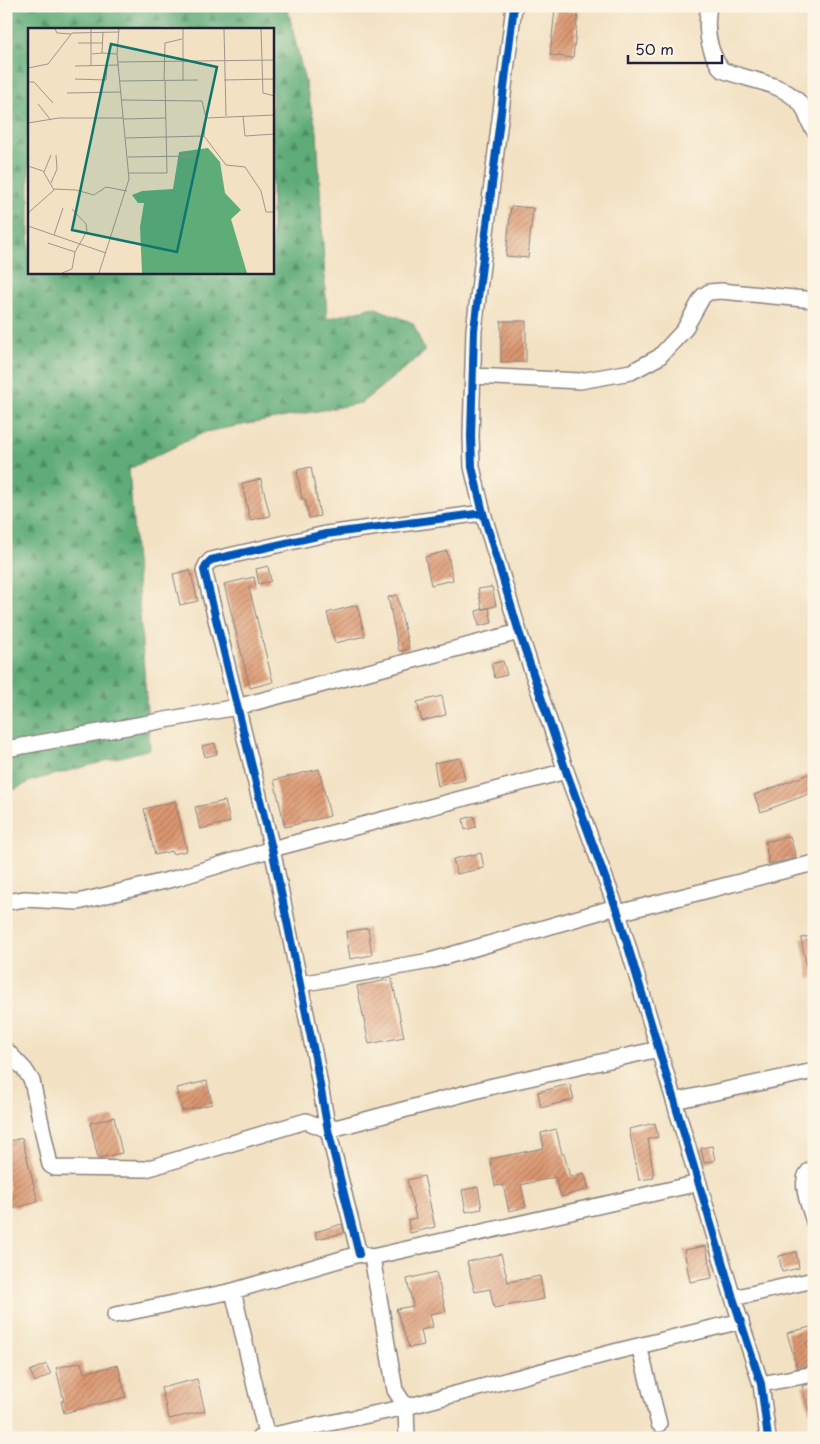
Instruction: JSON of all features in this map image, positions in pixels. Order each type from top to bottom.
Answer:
[{"type":"street","points":[[514,6],[474,330],[472,467],[483,512],[519,632],[566,771],[617,910],[761,1384],[768,1438]]},
{"type":"street","points":[[709,6],[707,19],[709,44],[722,70],[775,87],[793,96],[800,102],[809,125],[814,130]]},
{"type":"street","points":[[473,376],[580,381],[631,372],[659,358],[684,330],[703,296],[709,292],[721,291],[814,300]]},
{"type":"street","points":[[407,1438],[406,1407],[395,1390],[366,1256],[328,1130],[315,1057],[272,849],[204,570],[206,564],[211,560],[326,534],[483,512]]},
{"type":"street","points":[[6,749],[237,707],[519,632]]},
{"type":"street","points":[[6,902],[25,899],[78,902],[177,878],[272,849],[566,771]]},
{"type":"street","points":[[300,984],[430,961],[617,910],[814,863]]},
{"type":"street","points":[[6,1050],[25,1070],[32,1081],[50,1165],[54,1168],[146,1169],[306,1121],[328,1130],[493,1086],[659,1048]]},
{"type":"street","points":[[674,1101],[814,1071]]},
{"type":"street","points":[[814,1168],[807,1171],[804,1185],[814,1222]]},
{"type":"street","points":[[115,1315],[232,1291],[366,1256],[699,1183]]},
{"type":"street","points":[[734,1298],[814,1280]]},
{"type":"street","points":[[232,1291],[264,1437],[406,1407],[741,1321]]},
{"type":"street","points":[[639,1346],[659,1424]]},
{"type":"street","points":[[761,1384],[814,1374]]},
{"type":"green space","points":[[6,6],[287,6],[317,132],[327,319],[373,307],[413,323],[425,352],[361,403],[205,432],[129,469],[150,749],[31,781],[6,794]]},
{"type":"building","points":[[555,9],[578,12],[573,58],[550,55]]},
{"type":"building","points":[[511,206],[533,208],[528,258],[506,256]]},
{"type":"building","points":[[501,321],[526,321],[526,362],[501,362]]},
{"type":"building","points":[[311,467],[320,516],[309,518],[305,499],[302,499],[297,470]]},
{"type":"building","points":[[261,479],[270,516],[250,520],[242,483]]},
{"type":"building","points":[[447,551],[453,580],[431,585],[425,557]]},
{"type":"building","points":[[268,566],[271,581],[259,584],[256,569]]},
{"type":"building","points":[[190,570],[198,601],[180,605],[173,574]]},
{"type":"building","points":[[254,577],[256,586],[249,588],[273,682],[250,688],[224,584]]},
{"type":"building","points":[[492,587],[496,606],[482,609],[478,589]]},
{"type":"building","points":[[397,595],[409,649],[399,651],[388,597]]},
{"type":"building","points":[[357,605],[365,636],[335,643],[327,613]]},
{"type":"building","points":[[489,608],[492,623],[479,626],[476,611]]},
{"type":"building","points":[[503,661],[507,675],[495,678],[491,664]]},
{"type":"building","points":[[442,696],[446,715],[422,721],[417,702]]},
{"type":"building","points":[[215,743],[217,754],[205,757],[202,746]]},
{"type":"building","points":[[460,758],[465,780],[438,786],[434,763]]},
{"type":"building","points":[[319,769],[330,816],[285,827],[274,780]]},
{"type":"building","points":[[814,772],[814,792],[761,812],[754,795]]},
{"type":"building","points":[[175,801],[187,851],[172,854],[172,851],[155,855],[144,809]]},
{"type":"building","points":[[225,801],[230,822],[200,829],[195,807]]},
{"type":"building","points":[[474,816],[476,827],[465,830],[463,819]]},
{"type":"building","points":[[790,836],[796,858],[769,864],[765,842]]},
{"type":"building","points":[[481,853],[484,868],[457,874],[453,859]]},
{"type":"building","points":[[368,928],[372,955],[350,959],[346,932]]},
{"type":"building","points":[[814,935],[814,978],[809,979],[801,938]]},
{"type":"building","points":[[392,979],[404,1037],[369,1044],[357,986]]},
{"type":"building","points":[[207,1081],[212,1104],[182,1111],[177,1088]]},
{"type":"building","points":[[570,1084],[574,1099],[541,1108],[538,1092]]},
{"type":"building","points":[[114,1117],[122,1153],[98,1158],[90,1123]]},
{"type":"building","points":[[655,1123],[658,1137],[648,1139],[654,1178],[639,1180],[629,1129]]},
{"type":"building","points":[[556,1129],[570,1177],[584,1173],[589,1189],[561,1197],[555,1177],[521,1185],[526,1207],[509,1211],[503,1185],[495,1186],[490,1159],[544,1148],[541,1133]]},
{"type":"building","points":[[22,1138],[38,1202],[14,1208],[13,1205],[6,1207],[6,1192],[10,1191],[6,1178],[6,1142]]},
{"type":"building","points":[[712,1146],[715,1160],[704,1163],[701,1148]]},
{"type":"building","points":[[424,1176],[435,1227],[410,1233],[408,1220],[416,1218],[407,1180]]},
{"type":"building","points":[[478,1187],[482,1209],[466,1212],[462,1190]]},
{"type":"building","points":[[342,1224],[344,1233],[317,1239],[315,1232]]},
{"type":"building","points":[[706,1246],[712,1278],[690,1282],[684,1250]]},
{"type":"building","points":[[796,1252],[799,1268],[782,1272],[779,1256]]},
{"type":"building","points":[[501,1254],[508,1282],[540,1276],[544,1299],[494,1308],[490,1289],[475,1292],[467,1262]]},
{"type":"building","points":[[436,1272],[446,1311],[430,1314],[433,1327],[421,1330],[424,1345],[409,1348],[396,1309],[413,1306],[407,1279]]},
{"type":"building","points":[[814,1326],[814,1341],[806,1342],[812,1365],[797,1368],[787,1333]]},
{"type":"building","points":[[81,1362],[84,1373],[118,1365],[126,1397],[64,1413],[61,1401],[64,1401],[56,1368]]},
{"type":"building","points":[[46,1364],[51,1374],[35,1382],[30,1371]]},
{"type":"building","points":[[197,1379],[205,1411],[169,1419],[161,1388]]},
{"type":"building","points":[[811,1384],[814,1396],[814,1410],[809,1411],[802,1386]]},
{"type":"cycle path","points":[[514,6],[474,330],[472,467],[483,513],[519,632],[566,771],[618,913],[733,1298],[761,1384],[768,1438]]},
{"type":"cycle path","points":[[359,1254],[328,1130],[315,1057],[272,849],[204,570],[211,560],[326,534],[483,513]]}]
